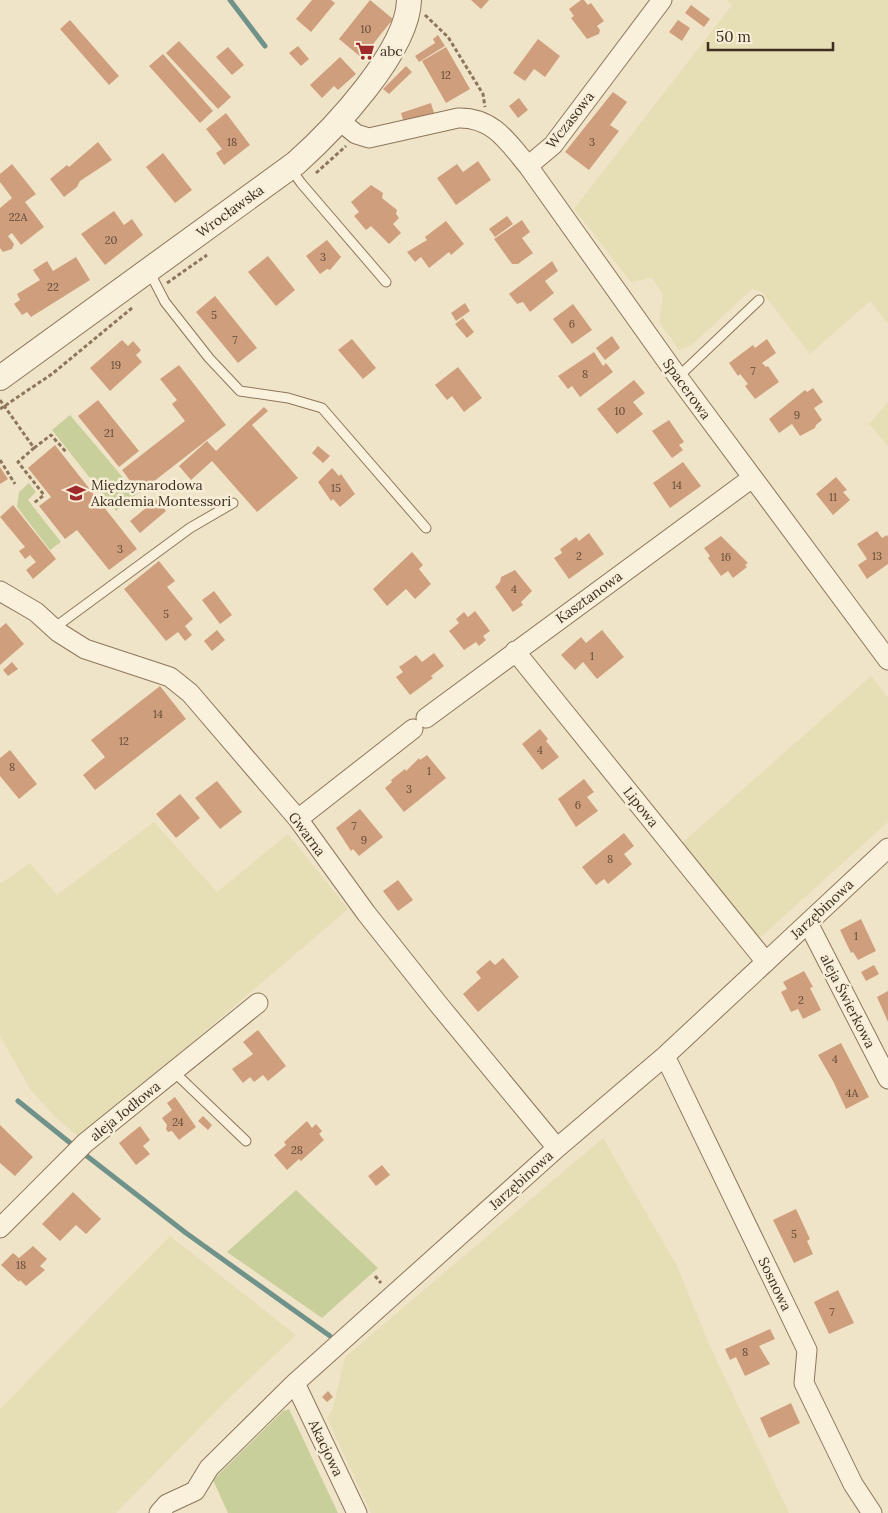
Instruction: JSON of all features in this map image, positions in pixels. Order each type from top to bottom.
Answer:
[{"type":"street","name":"Wczasowa","points":[[528,166],[552,145],[662,0]]},
{"type":"street","name":"Wrocławska","points":[[0,378],[154,279],[296,175],[345,131],[404,27],[408,6]]},
{"type":"street","points":[[345,131],[369,138],[458,118],[471,118],[483,121]]},
{"type":"street","name":"Spacerowa","points":[[483,121],[502,135],[528,166],[678,377],[888,660]]},
{"type":"street","name":"Kasztanowa","points":[[298,819],[515,651],[752,478]]},
{"type":"street","name":"Gwarna","points":[[0,591],[36,612],[54,628],[85,649],[170,677],[190,693],[298,819],[414,974],[557,1148]]},
{"type":"street","name":"Lipowa","points":[[515,651],[766,962]]},
{"type":"street","name":"Jarzębinowa","points":[[159,1513],[167,1504],[195,1491],[209,1468],[295,1383],[557,1148],[665,1056],[888,848]]},
{"type":"street","name":"aleja Świerkowa","points":[[808,922],[888,1078]]},
{"type":"street","name":"aleja Jodłowa","points":[[0,1228],[85,1143],[258,1003]]},
{"type":"street","name":"Sosnowa","points":[[665,1056],[807,1350],[804,1383],[853,1484],[872,1513]]},
{"type":"street","name":"Akacjowa","points":[[295,1383],[358,1513]]},
{"type":"lane","points":[[296,175],[386,282]]},
{"type":"lane","points":[[154,279],[165,302],[209,358],[240,392],[288,398],[322,408],[426,528]]},
{"type":"lane","points":[[678,377],[759,300]]},
{"type":"lane","points":[[54,628],[190,528],[233,503]]},
{"type":"lane","points":[[173,1071],[246,1141]]},
{"type":"path","points":[[408,6],[428,16],[448,37],[483,94],[485,109],[483,121]]},
{"type":"path","points":[[296,175],[322,170],[345,131]]},
{"type":"path","points":[[0,409],[52,374],[121,320],[142,297],[154,279],[172,281],[215,249]]},
{"type":"path","points":[[0,400],[34,448]]},
{"type":"path","points":[[34,503],[44,495],[18,462],[51,435],[67,453]]},
{"type":"path","points":[[0,460],[15,484]]},
{"type":"shaded area","points":[[726,0],[888,0],[888,324],[870,301],[810,354],[762,292],[752,289],[692,345],[679,350],[659,322],[663,294],[652,278],[631,282],[574,209],[732,5]]},
{"type":"shaded area","points":[[888,402],[888,446],[869,424]]},
{"type":"shaded area","points":[[871,676],[888,698],[888,822],[761,937],[755,935],[681,844]]},
{"type":"shaded area","points":[[154,822],[217,892],[288,834],[348,909],[80,1138],[55,1117],[30,1089],[0,1036],[0,884],[30,863],[57,895]]},
{"type":"shaded area","points":[[603,1138],[677,1266],[709,1344],[789,1513],[371,1513],[327,1418],[333,1408],[345,1357]]},
{"type":"shaded area","points":[[170,1236],[296,1335],[226,1401],[116,1513],[0,1513],[0,1409]]},
{"type":"green space","points":[[70,415],[137,494],[116,511],[52,430]]},
{"type":"green space","points":[[29,483],[36,492],[28,500],[61,542],[50,550],[17,507],[19,492]]},
{"type":"green space","points":[[296,1190],[378,1268],[322,1318],[227,1252]]},
{"type":"green space","points":[[289,1409],[338,1513],[228,1513],[213,1480],[283,1411]]},
{"type":"building","points":[[312,0],[331,0],[335,3],[311,32],[296,19]]},
{"type":"building","points":[[370,0],[393,19],[362,58],[339,39]]},
{"type":"building","points":[[471,0],[489,0],[481,9]]},
{"type":"building","points":[[581,0],[584,0],[588,5],[591,3],[604,21],[597,26],[600,30],[599,34],[587,39],[571,18],[574,16],[569,9]]},
{"type":"building","points":[[691,5],[710,19],[704,27],[685,13]]},
{"type":"building","points":[[70,20],[119,76],[109,85],[60,29]]},
{"type":"building","points":[[678,20],[690,28],[682,41],[669,32]]},
{"type":"building","points":[[438,35],[445,46],[419,62],[415,56],[435,43],[433,39]]},
{"type":"building","points":[[538,39],[560,56],[545,77],[534,69],[525,81],[513,73]]},
{"type":"building","points":[[179,41],[231,97],[218,109],[166,53]]},
{"type":"building","points":[[298,46],[309,59],[301,66],[289,53]]},
{"type":"building","points":[[228,47],[244,65],[232,75],[216,57]]},
{"type":"building","points":[[446,47],[470,89],[446,103],[422,61]]},
{"type":"building","points":[[163,54],[213,111],[200,123],[149,66]]},
{"type":"building","points":[[340,57],[356,74],[338,90],[334,86],[322,98],[310,85]]},
{"type":"building","points":[[406,66],[412,72],[389,94],[383,89]]},
{"type":"building","points":[[613,92],[627,102],[610,125],[619,131],[589,170],[565,152]]},
{"type":"building","points":[[519,98],[528,110],[518,118],[509,106]]},
{"type":"building","points":[[431,103],[434,113],[404,123],[401,113]]},
{"type":"building","points":[[226,113],[250,145],[224,165],[216,153],[222,149],[206,129]]},
{"type":"building","points":[[98,142],[112,160],[80,181],[77,187],[64,197],[50,179],[67,165],[69,167]]},
{"type":"building","points":[[163,153],[192,190],[175,203],[146,167]]},
{"type":"building","points":[[478,161],[491,180],[456,205],[437,178],[457,164],[463,172]]},
{"type":"building","points":[[12,164],[36,194],[25,202],[44,227],[21,245],[12,233],[8,236],[14,244],[12,249],[3,252],[0,248],[0,208],[12,198],[0,182],[0,174]]},
{"type":"building","points":[[371,185],[383,193],[382,198],[397,210],[396,214],[399,218],[393,224],[401,233],[389,244],[371,226],[366,230],[354,216],[359,212],[351,202]]},
{"type":"building","points":[[114,211],[124,225],[132,219],[143,235],[105,265],[81,234]]},
{"type":"building","points":[[507,216],[513,224],[495,237],[489,229]]},
{"type":"building","points":[[522,220],[530,232],[522,238],[533,253],[518,264],[512,264],[494,239]]},
{"type":"building","points":[[446,221],[464,244],[451,255],[449,252],[429,268],[421,257],[415,262],[407,252],[427,240],[425,237]]},
{"type":"building","points":[[327,240],[341,257],[330,270],[327,269],[320,274],[306,256]]},
{"type":"building","points":[[268,256],[295,290],[276,306],[248,272]]},
{"type":"building","points":[[76,257],[90,280],[31,317],[27,312],[22,315],[14,304],[20,300],[17,294],[40,280],[33,270],[47,261],[53,271]]},
{"type":"building","points":[[552,261],[558,271],[545,281],[554,293],[530,312],[523,302],[517,304],[509,294]]},
{"type":"building","points":[[215,296],[257,348],[238,363],[196,312]]},
{"type":"building","points":[[465,303],[470,311],[456,321],[451,313]]},
{"type":"building","points":[[573,304],[592,330],[572,344],[553,319]]},
{"type":"building","points":[[463,318],[474,332],[467,338],[455,324]]},
{"type":"building","points":[[612,336],[620,348],[605,360],[596,348]]},
{"type":"building","points":[[352,339],[376,368],[363,379],[338,350]]},
{"type":"building","points":[[767,339],[776,353],[762,363],[766,367],[768,366],[779,382],[755,399],[745,386],[748,384],[740,374],[738,376],[729,363],[753,345],[755,348]]},
{"type":"building","points":[[122,340],[128,346],[133,341],[141,350],[136,355],[142,362],[110,391],[90,368]]},
{"type":"building","points":[[594,352],[603,366],[606,363],[613,372],[580,397],[572,386],[568,389],[558,376]]},
{"type":"building","points":[[179,365],[226,425],[139,493],[122,470],[185,421],[172,404],[177,400],[160,379]]},
{"type":"building","points":[[458,367],[482,398],[464,412],[452,396],[447,400],[435,385]]},
{"type":"building","points":[[634,380],[645,393],[633,402],[643,414],[617,434],[597,409]]},
{"type":"building","points":[[813,388],[823,402],[814,408],[822,420],[815,428],[800,436],[792,424],[779,433],[769,419],[805,390],[807,392]]},
{"type":"building","points":[[98,400],[139,451],[119,467],[78,416]]},
{"type":"building","points":[[264,407],[268,411],[252,425],[298,478],[257,512],[212,461],[191,480],[179,466],[207,441],[216,451]]},
{"type":"building","points":[[669,420],[684,442],[679,445],[683,450],[672,458],[652,431]]},
{"type":"building","points":[[55,445],[137,549],[109,570],[77,530],[65,539],[39,506],[51,497],[28,468]]},
{"type":"building","points":[[318,446],[330,456],[323,463],[312,453]]},
{"type":"building","points":[[683,462],[701,486],[670,508],[653,483]]},
{"type":"building","points":[[0,467],[8,479],[0,484]]},
{"type":"building","points":[[332,468],[339,476],[341,474],[355,494],[340,507],[333,499],[331,501],[318,482]]},
{"type":"building","points":[[836,477],[847,490],[843,492],[850,500],[833,515],[816,494]]},
{"type":"building","points":[[157,499],[166,511],[140,533],[130,521]]},
{"type":"building","points":[[13,505],[56,559],[33,579],[26,570],[36,562],[30,555],[25,559],[19,551],[25,547],[0,517]]},
{"type":"building","points":[[877,531],[882,538],[887,535],[888,537],[888,564],[867,579],[858,565],[867,559],[857,544]]},
{"type":"building","points":[[589,533],[604,554],[569,579],[554,558],[562,553],[560,549],[576,537],[579,541]]},
{"type":"building","points":[[721,536],[748,563],[745,565],[747,567],[733,578],[728,571],[721,576],[708,558],[710,556],[704,548]]},
{"type":"building","points":[[412,552],[423,565],[419,569],[431,584],[415,599],[406,589],[387,606],[373,589]]},
{"type":"building","points":[[159,561],[175,581],[167,587],[193,619],[185,626],[192,635],[185,641],[178,632],[166,641],[124,589]]},
{"type":"building","points":[[515,570],[532,591],[521,602],[523,605],[513,612],[495,587],[500,582],[501,577]]},
{"type":"building","points":[[214,591],[232,615],[220,624],[202,600]]},
{"type":"building","points":[[475,611],[490,631],[483,636],[486,640],[479,646],[476,642],[464,650],[449,631],[459,623],[456,619],[464,612],[468,617]]},
{"type":"building","points":[[6,623],[24,644],[0,665],[0,628]]},
{"type":"building","points":[[217,630],[225,640],[212,651],[204,641]]},
{"type":"building","points":[[602,630],[624,657],[597,679],[583,662],[575,670],[561,655],[581,637],[586,643]]},
{"type":"building","points":[[434,653],[444,666],[431,676],[433,678],[410,695],[396,677],[403,672],[399,667],[416,655],[422,662]]},
{"type":"building","points":[[12,662],[18,669],[8,676],[3,670]]},
{"type":"building","points":[[160,686],[186,719],[95,790],[83,775],[105,757],[91,740]]},
{"type":"building","points":[[540,729],[548,739],[546,741],[559,757],[542,770],[522,744]]},
{"type":"building","points":[[10,750],[37,784],[19,799],[0,776],[0,758]]},
{"type":"building","points":[[427,755],[446,778],[404,812],[385,788],[392,782],[391,780],[405,769],[406,771],[419,758],[420,760]]},
{"type":"building","points":[[584,779],[594,792],[587,797],[598,811],[576,827],[558,799]]},
{"type":"building","points":[[217,781],[242,812],[220,829],[195,798]]},
{"type":"building","points":[[180,794],[200,818],[176,838],[156,814]]},
{"type":"building","points":[[360,809],[383,837],[359,856],[353,849],[351,851],[336,828]]},
{"type":"building","points":[[624,833],[634,846],[624,854],[632,864],[608,884],[604,879],[596,885],[582,867]]},
{"type":"building","points":[[398,880],[413,900],[398,911],[383,891]]},
{"type":"building","points":[[861,919],[876,951],[858,960],[853,952],[851,953],[840,930]]},
{"type":"building","points":[[503,958],[519,977],[478,1012],[463,994],[481,978],[476,972],[490,960],[495,965]]},
{"type":"building","points":[[874,965],[879,974],[866,981],[861,972]]},
{"type":"building","points":[[804,971],[813,987],[810,988],[821,1010],[803,1019],[798,1009],[791,1012],[781,992],[787,989],[783,982]]},
{"type":"building","points":[[888,991],[888,1022],[877,997]]},
{"type":"building","points":[[258,1030],[286,1066],[268,1081],[263,1075],[254,1082],[250,1077],[243,1083],[232,1069],[253,1054],[243,1042]]},
{"type":"building","points":[[841,1043],[869,1097],[846,1109],[818,1055]]},
{"type":"building","points":[[175,1097],[196,1127],[179,1140],[172,1131],[168,1132],[166,1129],[167,1125],[162,1118],[172,1110],[167,1103]]},
{"type":"building","points":[[203,1116],[212,1125],[208,1130],[198,1121]]},
{"type":"building","points":[[307,1121],[312,1128],[316,1124],[322,1131],[319,1134],[324,1140],[301,1161],[299,1159],[287,1170],[274,1155],[286,1145],[284,1142]]},
{"type":"building","points":[[0,1125],[33,1157],[15,1176],[0,1163]]},
{"type":"building","points":[[140,1126],[150,1140],[143,1146],[150,1154],[136,1165],[119,1143]]},
{"type":"building","points":[[382,1165],[390,1175],[376,1186],[368,1176]]},
{"type":"building","points":[[73,1192],[101,1219],[86,1234],[76,1225],[60,1241],[42,1224]]},
{"type":"building","points":[[796,1209],[810,1239],[807,1241],[813,1254],[794,1263],[773,1220]]},
{"type":"building","points":[[33,1246],[47,1259],[40,1266],[45,1270],[26,1286],[1,1265],[13,1253],[19,1258]]},
{"type":"building","points":[[838,1290],[854,1323],[829,1334],[814,1302]]},
{"type":"building","points":[[770,1329],[775,1339],[759,1346],[770,1364],[745,1376],[736,1357],[730,1360],[725,1349]]},
{"type":"building","points":[[328,1391],[333,1397],[327,1402],[322,1397]]},
{"type":"building","points":[[791,1403],[800,1423],[769,1438],[760,1418]]},
{"type":"waterway","points":[[230,0],[265,46]]},
{"type":"waterway","points":[[18,1101],[74,1146]]},
{"type":"waterway","points":[[83,1153],[186,1233],[330,1336]]},
{"type":"place","name":"abc","points":[[365,51]]},
{"type":"place","name":"Międzynarodowa Akademia Montessori","points":[[76,493]]}]
